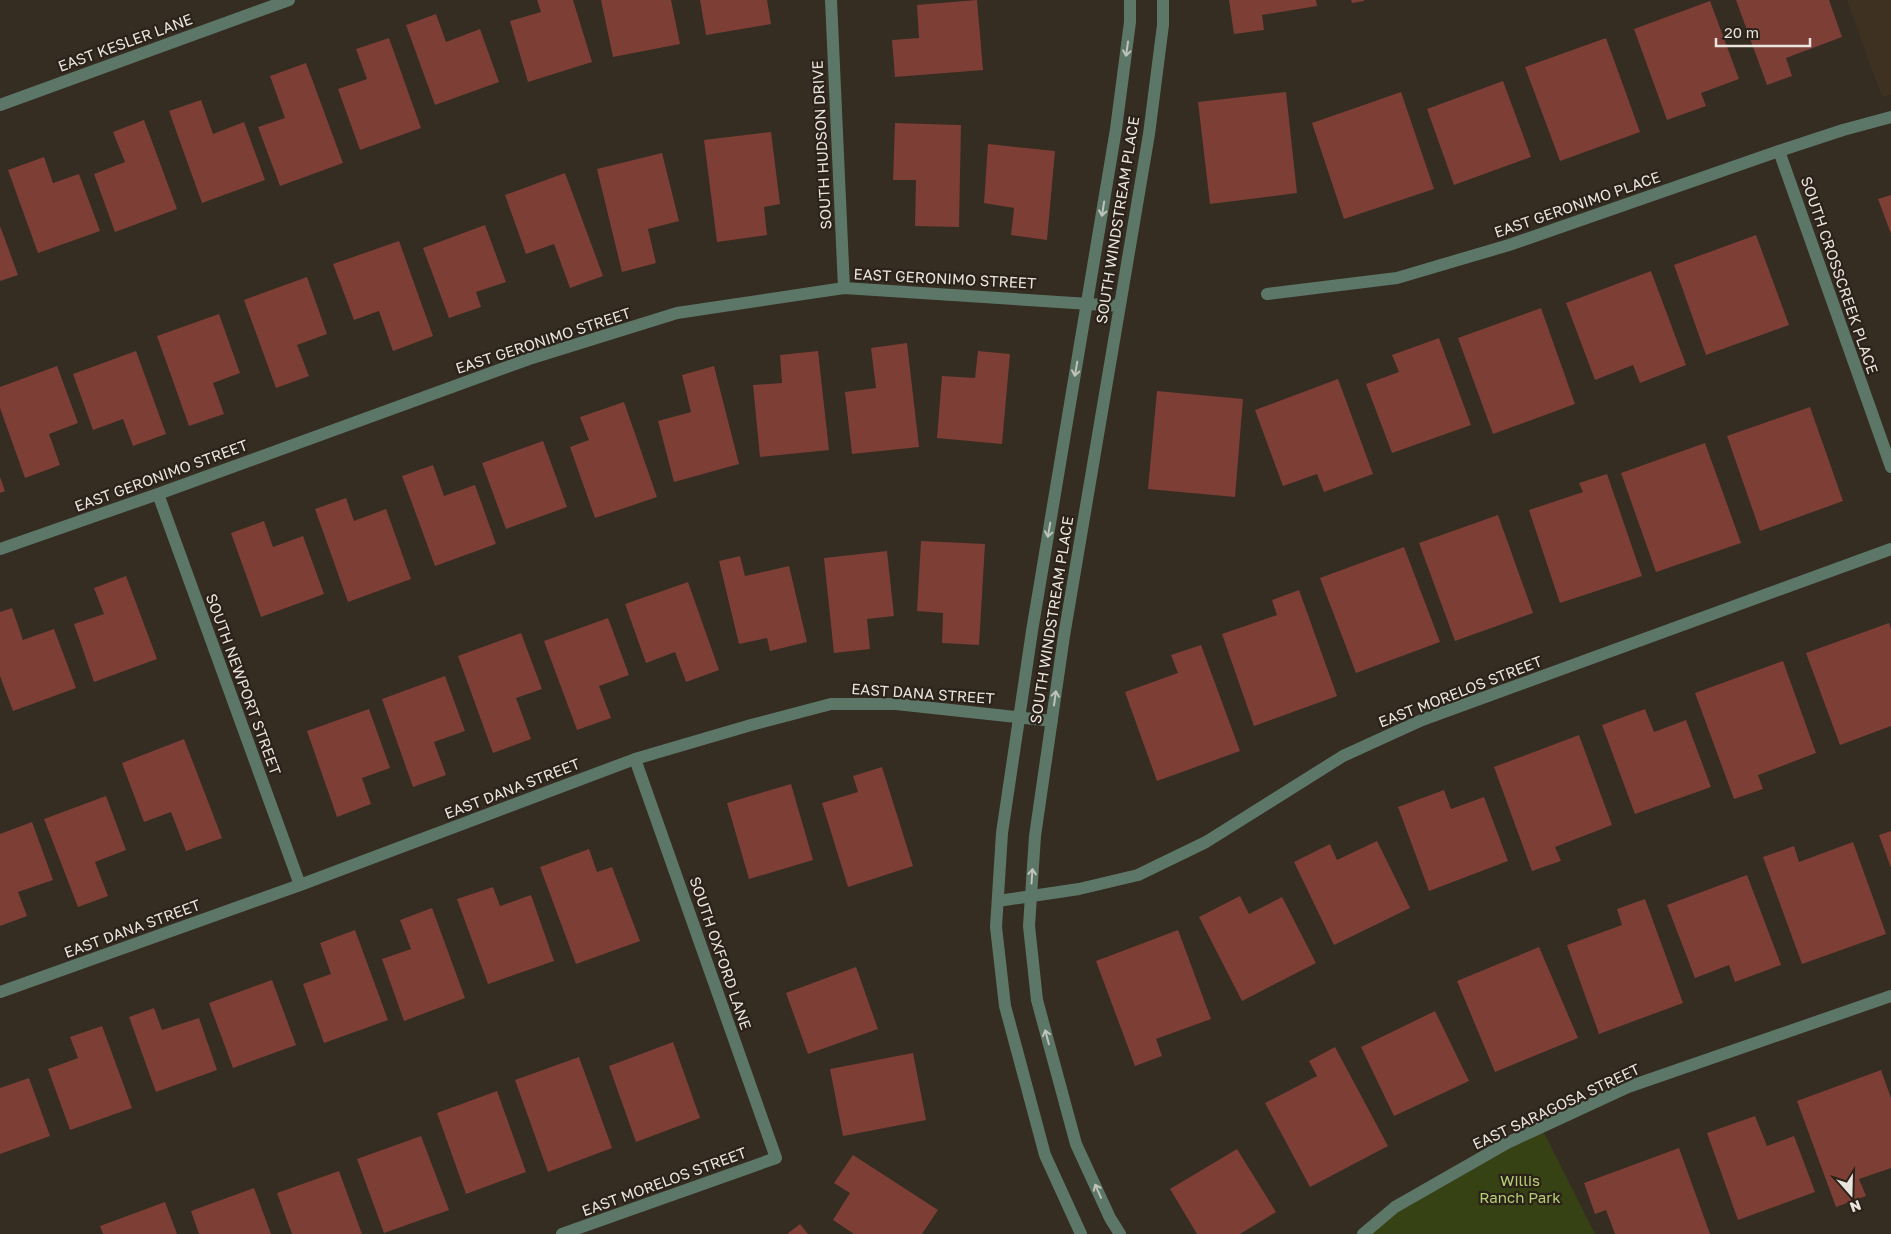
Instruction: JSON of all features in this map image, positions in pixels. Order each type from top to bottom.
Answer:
[{"type":"street","name":"EAST KESLER LANE","points":[[0,105],[289,0]]},
{"type":"street","name":"SOUTH HUDSON DRIVE","points":[[831,0],[844,288]]},
{"type":"street","name":"SOUTH WINDSTREAM PLACE","points":[[1081,1234],[1045,1155],[1005,1006],[996,927],[1002,833],[1019,716],[1116,129],[1130,22],[1130,0]]},
{"type":"street","name":"SOUTH WINDSTREAM PLACE","points":[[1120,1234],[1110,1218],[1076,1144],[1038,1000],[1029,926],[1035,836],[1064,636],[1148,134],[1163,25],[1163,0]]},
{"type":"street","name":"EAST GERONIMO PLACE","points":[[1267,294],[1397,278],[1509,245],[1779,151],[1843,130],[1891,117]]},
{"type":"street","name":"SOUTH CROSSCREEK PLACE","points":[[1779,151],[1891,467]]},
{"type":"street","name":"EAST GERONIMO STREET","points":[[0,549],[158,494],[529,359],[677,313],[844,288],[1120,306]]},
{"type":"street","name":"SOUTH NEWPORT STREET","points":[[158,494],[300,885]]},
{"type":"street","name":"EAST MORELOS STREET","points":[[998,901],[1078,889],[1138,875],[1206,842],[1343,756],[1422,720],[1891,549]]},
{"type":"street","name":"EAST DANA STREET","points":[[0,992],[300,885],[635,759],[831,704],[896,704],[1052,720]]},
{"type":"street","name":"SOUTH OXFORD LANE","points":[[635,759],[776,1158]]},
{"type":"street","name":"EAST SARAGOSA STREET","points":[[1363,1234],[1395,1207],[1508,1143],[1628,1087],[1891,996]]},
{"type":"street","name":"EAST MORELOS STREET","points":[[562,1234],[776,1158]]},
{"type":"shaded area","points":[[1847,0],[1891,0],[1891,95],[1882,97]]},
{"type":"green space","name":"Willis Ranch Park","points":[[1541,1127],[1595,1234],[1363,1234],[1395,1207]]},
{"type":"building","points":[[537,0],[573,0],[592,62],[528,82],[510,21],[541,12]]},
{"type":"building","points":[[601,0],[671,0],[680,44],[613,57]]},
{"type":"building","points":[[700,0],[767,0],[771,24],[706,35]]},
{"type":"building","points":[[977,0],[983,70],[895,77],[892,40],[919,38],[917,5]]},
{"type":"building","points":[[1229,0],[1316,0],[1317,6],[1262,15],[1264,30],[1234,34]]},
{"type":"building","points":[[1351,0],[1364,0],[1364,1],[1352,3]]},
{"type":"building","points":[[1736,0],[1829,0],[1842,37],[1786,58],[1792,76],[1767,85]]},
{"type":"building","points":[[1710,1],[1739,79],[1701,93],[1706,106],[1667,120],[1634,29]]},
{"type":"building","points":[[436,14],[446,42],[480,29],[499,82],[435,105],[406,25]]},
{"type":"building","points":[[389,38],[421,128],[360,150],[338,89],[367,79],[356,49]]},
{"type":"building","points":[[1606,38],[1640,132],[1560,161],[1525,67]]},
{"type":"building","points":[[306,63],[343,163],[280,186],[258,127],[285,118],[270,76]]},
{"type":"building","points":[[1503,81],[1531,157],[1454,185],[1427,109]]},
{"type":"building","points":[[1286,92],[1297,193],[1210,204],[1198,102]]},
{"type":"building","points":[[1401,92],[1434,189],[1344,219],[1312,123]]},
{"type":"building","points":[[201,100],[213,134],[244,122],[265,180],[202,203],[169,111]]},
{"type":"building","points":[[144,120],[177,209],[115,232],[94,174],[125,162],[113,132]]},
{"type":"building","points":[[895,123],[961,125],[959,227],[915,226],[916,180],[893,180]]},
{"type":"building","points":[[771,132],[780,204],[764,207],[767,235],[717,242],[704,140]]},
{"type":"building","points":[[988,144],[1055,151],[1047,240],[1011,235],[1014,208],[984,203]]},
{"type":"building","points":[[662,153],[679,221],[648,229],[656,263],[622,272],[597,169]]},
{"type":"building","points":[[44,157],[53,183],[79,174],[100,231],[38,253],[8,170]]},
{"type":"building","points":[[565,173],[603,276],[570,288],[554,244],[526,254],[505,195]]},
{"type":"building","points":[[1891,195],[1891,234],[1878,199]]},
{"type":"building","points":[[485,225],[506,282],[476,292],[481,307],[449,318],[423,248]]},
{"type":"building","points":[[0,226],[18,275],[0,281]]},
{"type":"building","points":[[1756,235],[1789,325],[1706,355],[1674,265]]},
{"type":"building","points":[[399,241],[433,336],[393,351],[379,311],[354,320],[333,264]]},
{"type":"building","points":[[1651,271],[1686,365],[1640,383],[1633,365],[1595,380],[1566,303]]},
{"type":"building","points":[[307,277],[327,334],[297,345],[309,376],[276,388],[244,300]]},
{"type":"building","points":[[1541,308],[1575,404],[1493,434],[1458,338]]},
{"type":"building","points":[[219,314],[240,373],[213,383],[224,414],[189,426],[157,336]]},
{"type":"building","points":[[1439,338],[1471,425],[1392,453],[1366,384],[1399,372],[1392,355]]},
{"type":"building","points":[[907,343],[919,447],[852,454],[845,392],[876,388],[871,348]]},
{"type":"building","points":[[136,351],[166,434],[133,446],[123,419],[93,430],[73,374]]},
{"type":"building","points":[[818,351],[829,450],[760,457],[753,385],[782,383],[780,355]]},
{"type":"building","points":[[978,351],[1010,354],[1002,444],[937,438],[942,376],[975,378]]},
{"type":"building","points":[[57,366],[78,423],[49,434],[60,465],[25,478],[0,408],[0,387]]},
{"type":"building","points":[[714,366],[739,464],[674,482],[658,421],[691,412],[682,375]]},
{"type":"building","points":[[1338,379],[1373,474],[1324,492],[1317,474],[1283,486],[1255,410]]},
{"type":"building","points":[[1157,391],[1243,399],[1235,497],[1148,489]]},
{"type":"building","points":[[624,402],[657,497],[595,518],[570,447],[589,440],[580,417]]},
{"type":"building","points":[[1810,407],[1843,501],[1760,531],[1727,436]]},
{"type":"building","points":[[543,441],[567,507],[506,529],[482,463]]},
{"type":"building","points":[[1705,443],[1741,543],[1656,572],[1621,473]]},
{"type":"building","points":[[433,465],[444,496],[475,485],[496,544],[435,566],[402,476]]},
{"type":"building","points":[[1607,474],[1642,576],[1560,603],[1529,510],[1583,492],[1579,483]]},
{"type":"building","points":[[0,477],[5,491],[0,493]]},
{"type":"building","points":[[346,498],[354,521],[386,509],[411,579],[348,602],[315,509]]},
{"type":"building","points":[[1498,515],[1533,613],[1455,641],[1419,543]]},
{"type":"building","points":[[264,521],[273,547],[303,536],[324,594],[261,617],[231,533]]},
{"type":"building","points":[[921,541],[985,544],[979,645],[942,643],[943,613],[917,611]]},
{"type":"building","points":[[1404,547],[1440,642],[1356,673],[1320,578]]},
{"type":"building","points":[[887,551],[894,616],[867,619],[870,649],[834,653],[824,558]]},
{"type":"building","points":[[740,556],[745,576],[789,566],[807,642],[770,651],[767,638],[739,644],[719,561]]},
{"type":"building","points":[[126,576],[157,659],[94,682],[74,624],[104,614],[94,588]]},
{"type":"building","points":[[688,582],[719,670],[686,682],[675,652],[646,663],[625,604]]},
{"type":"building","points":[[1299,590],[1337,696],[1254,726],[1222,634],[1277,615],[1272,600]]},
{"type":"building","points":[[12,608],[23,640],[54,629],[76,688],[13,711],[0,676],[0,612]]},
{"type":"building","points":[[608,618],[629,675],[599,686],[611,718],[577,730],[544,641]]},
{"type":"building","points":[[1889,623],[1891,629],[1891,726],[1840,745],[1806,653]]},
{"type":"building","points":[[521,633],[542,689],[516,698],[531,739],[493,753],[458,656]]},
{"type":"building","points":[[1201,645],[1240,751],[1157,781],[1125,692],[1178,673],[1171,655]]},
{"type":"building","points":[[1783,661],[1816,753],[1758,775],[1763,789],[1734,799],[1695,693]]},
{"type":"building","points":[[445,676],[465,731],[434,742],[446,775],[413,787],[382,699]]},
{"type":"building","points":[[369,709],[390,768],[362,778],[371,804],[337,817],[307,731]]},
{"type":"building","points":[[1645,709],[1654,732],[1686,720],[1711,787],[1635,814],[1602,725]]},
{"type":"building","points":[[1579,735],[1612,825],[1555,847],[1561,861],[1532,871],[1494,767]]},
{"type":"building","points":[[184,739],[222,838],[186,851],[171,812],[144,822],[122,763]]},
{"type":"building","points":[[882,767],[913,866],[848,887],[822,803],[858,792],[853,776]]},
{"type":"building","points":[[791,784],[813,860],[749,879],[727,803]]},
{"type":"building","points":[[1444,790],[1451,809],[1484,797],[1508,861],[1429,891],[1398,807]]},
{"type":"building","points":[[106,796],[126,850],[95,862],[108,896],[78,907],[44,819]]},
{"type":"building","points":[[32,822],[53,880],[18,892],[27,916],[0,926],[0,834]]},
{"type":"building","points":[[1891,831],[1891,868],[1879,835]]},
{"type":"building","points":[[1377,841],[1410,908],[1334,945],[1294,862],[1330,844],[1337,860]]},
{"type":"building","points":[[1853,842],[1886,934],[1802,964],[1763,857],[1794,846],[1799,862]]},
{"type":"building","points":[[589,849],[597,872],[612,867],[640,941],[576,964],[540,867]]},
{"type":"building","points":[[1747,875],[1781,965],[1735,982],[1729,965],[1695,978],[1667,905]]},
{"type":"building","points":[[493,887],[500,906],[531,895],[554,961],[488,984],[457,899]]},
{"type":"building","points":[[1240,896],[1249,914],[1282,897],[1316,963],[1242,1001],[1199,917]]},
{"type":"building","points":[[1645,899],[1683,1003],[1599,1034],[1567,945],[1622,925],[1617,909]]},
{"type":"building","points":[[432,908],[465,998],[404,1021],[382,959],[411,949],[400,920]]},
{"type":"building","points":[[355,930],[388,1020],[324,1043],[303,984],[331,974],[320,943]]},
{"type":"building","points":[[1178,930],[1211,1019],[1156,1039],[1162,1056],[1135,1066],[1096,961]]},
{"type":"building","points":[[1539,947],[1578,1038],[1495,1072],[1457,981]]},
{"type":"building","points":[[856,967],[878,1029],[808,1054],[786,993]]},
{"type":"building","points":[[272,980],[296,1045],[233,1068],[209,1003]]},
{"type":"building","points":[[154,1008],[162,1030],[199,1018],[217,1070],[156,1092],[129,1017]]},
{"type":"building","points":[[1435,1011],[1469,1081],[1394,1116],[1361,1047]]},
{"type":"building","points":[[102,1026],[132,1108],[70,1130],[48,1069],[78,1058],[70,1037]]},
{"type":"building","points":[[673,1042],[700,1118],[636,1142],[609,1066]]},
{"type":"building","points":[[1335,1047],[1388,1146],[1310,1187],[1265,1103],[1317,1076],[1309,1061]]},
{"type":"building","points":[[913,1053],[926,1120],[843,1136],[830,1069]]},
{"type":"building","points":[[579,1057],[612,1148],[548,1172],[515,1080]]},
{"type":"building","points":[[1881,1070],[1891,1098],[1891,1168],[1859,1179],[1866,1196],[1836,1207],[1797,1101]]},
{"type":"building","points":[[29,1078],[50,1136],[0,1154],[0,1088]]},
{"type":"building","points":[[497,1091],[526,1172],[466,1194],[437,1113]]},
{"type":"building","points":[[1755,1116],[1767,1146],[1794,1136],[1815,1192],[1738,1220],[1707,1133]]},
{"type":"building","points":[[421,1136],[449,1210],[384,1233],[357,1159]]},
{"type":"building","points":[[1679,1148],[1710,1234],[1615,1234],[1606,1210],[1595,1214],[1584,1183]]},
{"type":"building","points":[[1237,1149],[1276,1212],[1240,1234],[1197,1234],[1170,1189]]},
{"type":"building","points":[[853,1155],[938,1210],[922,1234],[854,1234],[833,1220],[850,1193],[834,1183]]},
{"type":"building","points":[[339,1171],[362,1234],[292,1234],[277,1193]]},
{"type":"building","points":[[254,1188],[271,1234],[199,1234],[191,1211]]},
{"type":"building","points":[[165,1202],[177,1234],[103,1234],[100,1226]]},
{"type":"building","points":[[800,1224],[808,1234],[787,1234]]}]
